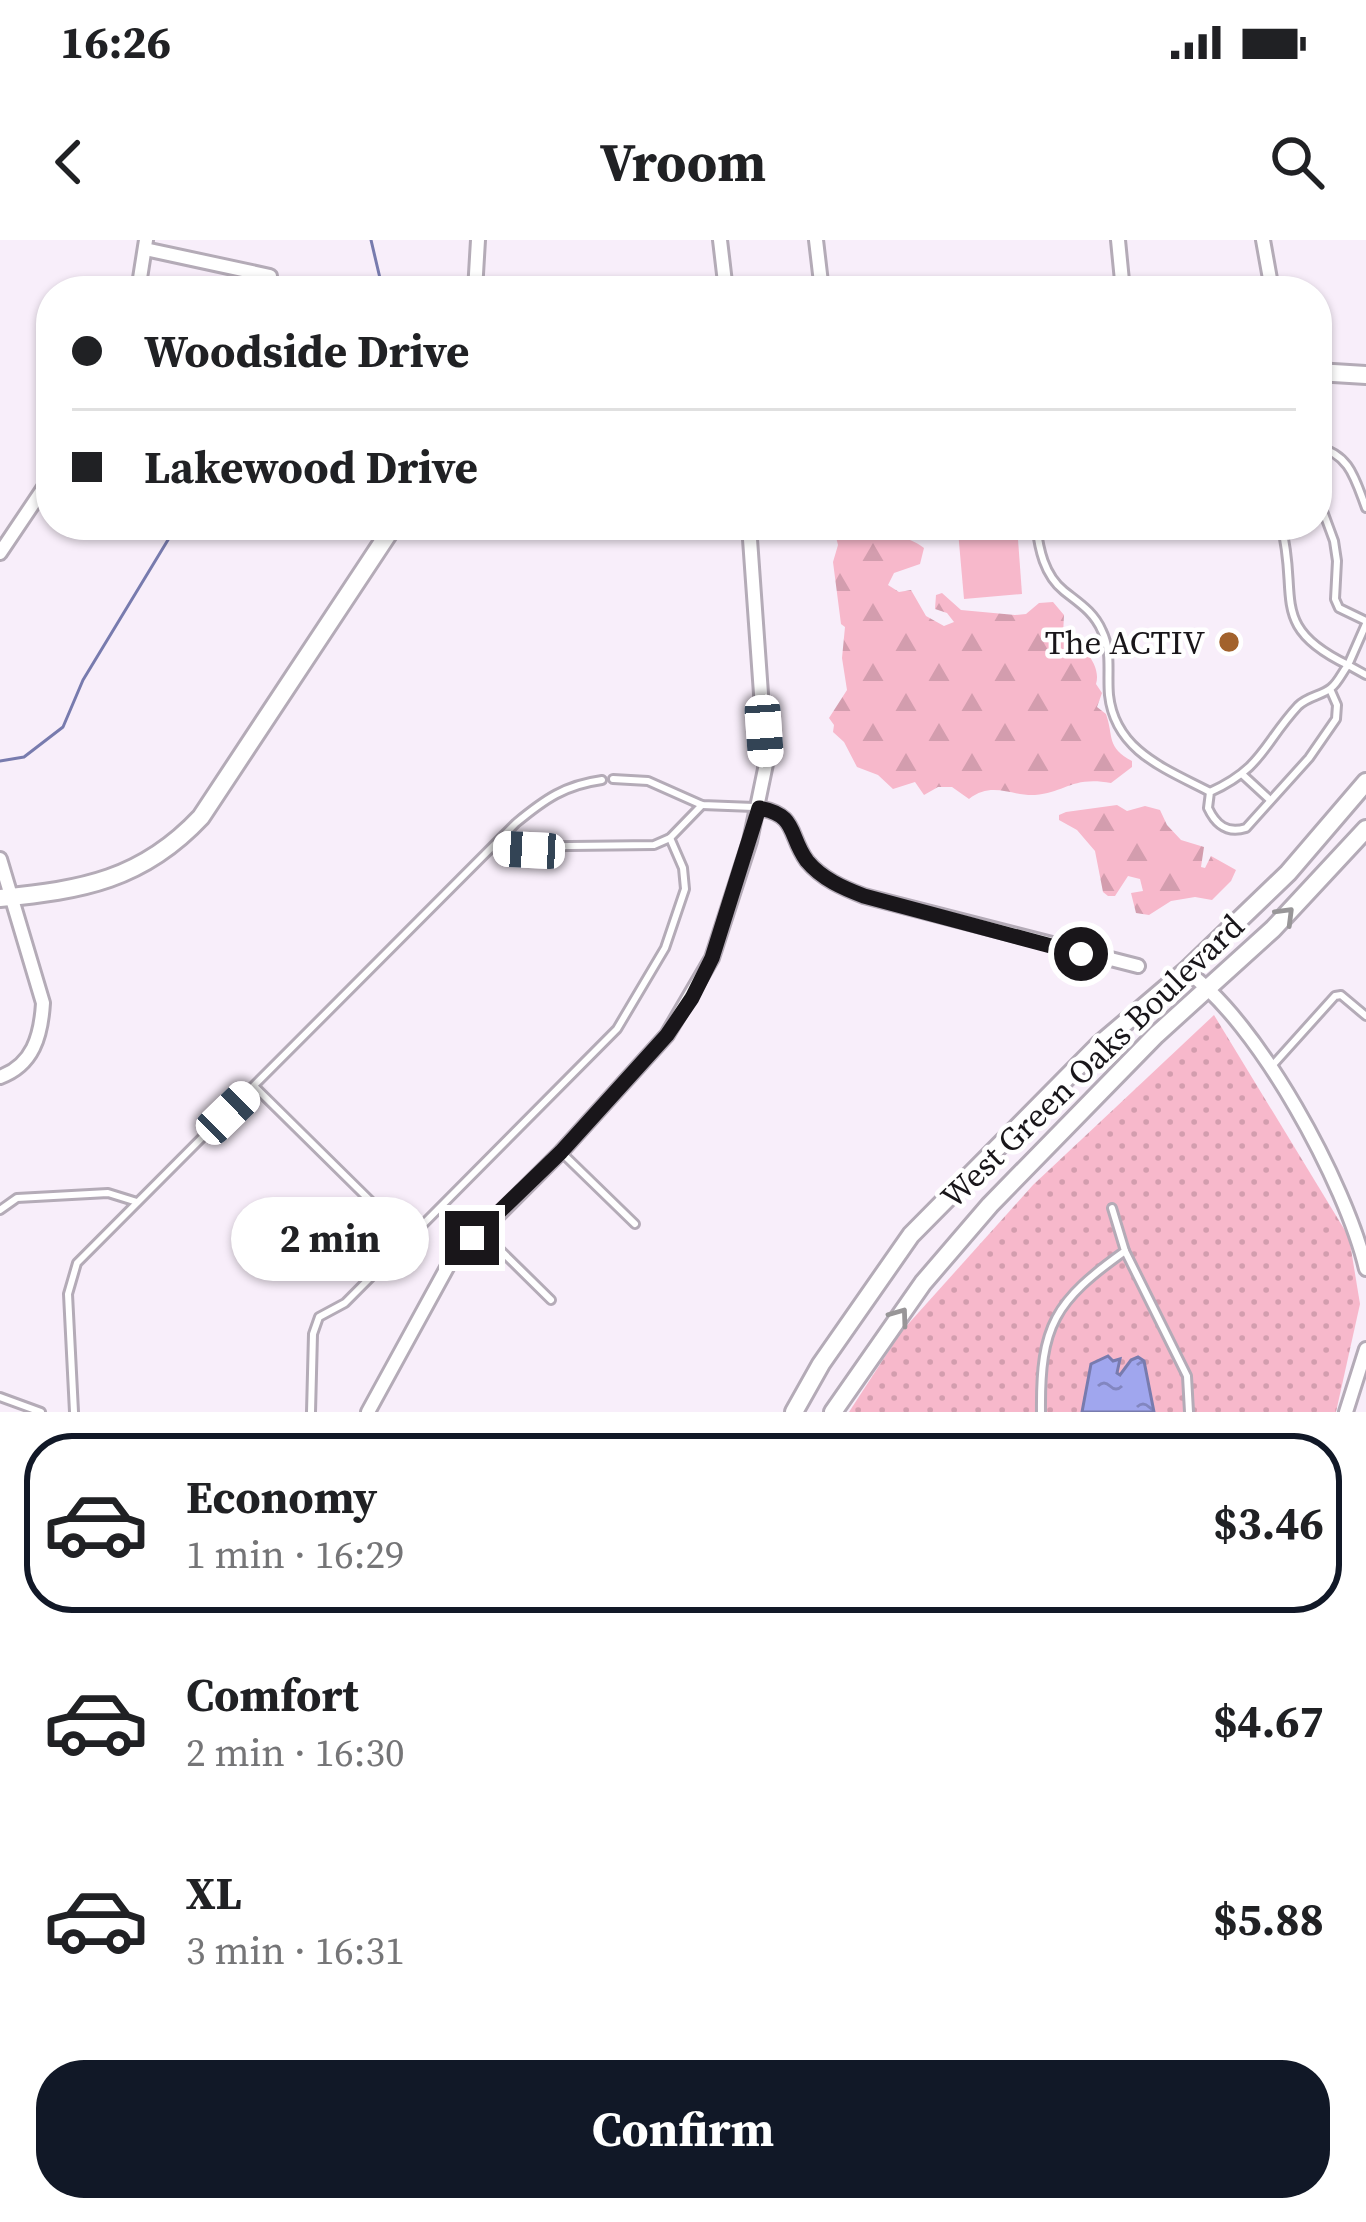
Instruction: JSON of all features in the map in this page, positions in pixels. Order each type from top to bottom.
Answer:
[{"type":"main road","points":[[1332,373],[1366,375]]},
{"type":"main road","points":[[7,898],[82,889],[173,847],[201,817],[384,540]]},
{"type":"main road","name":"West Green Oaks Boulevard","points":[[794,1412],[821,1364],[911,1235],[1099,1045],[1288,873],[1366,782]]},
{"type":"main road","points":[[833,1412],[923,1283],[990,1205],[1156,1035],[1287,914],[1366,829]]},
{"type":"street","points":[[476,276],[478,240]]},
{"type":"street","points":[[720,240],[724,276]]},
{"type":"street","points":[[1118,240],[1121,276]]},
{"type":"street","points":[[1264,240],[1270,276]]},
{"type":"street","points":[[141,276],[146,244],[270,276]]},
{"type":"street","points":[[817,245],[820,276]]},
{"type":"street","points":[[0,554],[36,500]]},
{"type":"street","points":[[368,1412],[437,1281],[480,1229],[561,1152],[667,1035],[712,958],[759,808],[766,764],[750,540]]},
{"type":"street","points":[[759,808],[778,811],[790,824],[806,860],[833,884],[1138,966]]},
{"type":"street","points":[[0,859],[7,898],[40,987],[42,1022],[27,1061],[0,1078]]},
{"type":"street","points":[[1186,970],[1209,987],[1270,1068],[1337,1185],[1357,1230],[1366,1269]]},
{"type":"street","points":[[1346,1412],[1366,1349]]},
{"type":"lane","points":[[1332,452],[1341,455],[1352,471],[1366,508]]},
{"type":"lane","points":[[1039,540],[1053,581],[1083,604],[1102,630],[1108,650],[1109,698],[1117,725],[1147,760],[1210,792]]},
{"type":"lane","points":[[1285,540],[1296,627],[1321,652],[1366,675]]},
{"type":"lane","points":[[1210,792],[1243,775],[1295,709],[1330,689],[1348,664],[1366,622],[1339,608],[1335,599],[1337,562],[1331,540]]},
{"type":"lane","points":[[1210,792],[1208,808],[1213,820],[1235,831],[1246,828],[1309,758],[1336,719],[1337,705],[1330,689]]},
{"type":"lane","points":[[1243,775],[1268,799]]},
{"type":"lane","points":[[613,779],[648,781],[702,806],[759,808]]},
{"type":"lane","points":[[74,1412],[70,1279],[77,1263],[547,797],[569,785],[602,780]]},
{"type":"lane","points":[[494,848],[654,845],[670,838],[702,806]]},
{"type":"lane","points":[[311,1412],[313,1334],[319,1317],[345,1303],[617,1029],[665,948],[685,889],[670,838]]},
{"type":"lane","points":[[1270,1068],[1335,995],[1366,1016]]},
{"type":"lane","points":[[255,1087],[409,1239]]},
{"type":"lane","points":[[561,1152],[635,1224]]},
{"type":"lane","points":[[0,1210],[17,1198],[108,1193],[137,1202]]},
{"type":"lane","points":[[1112,1208],[1125,1252],[1187,1376],[1189,1412]]},
{"type":"lane","points":[[480,1229],[551,1300]]},
{"type":"lane","points":[[1041,1412],[1051,1324],[1084,1280],[1125,1252]]},
{"type":"lane","points":[[0,1397],[41,1412]]},
{"type":"green space","points":[[837,540],[910,540],[924,548],[920,564],[894,573],[888,585],[899,592],[911,590],[926,616],[944,626],[954,622],[935,609],[936,595],[942,593],[961,610],[1015,615],[1053,602],[1064,615],[1063,635],[1093,662],[1102,693],[1097,707],[1106,714],[1114,746],[1132,761],[1132,767],[1111,783],[1077,783],[1035,795],[986,791],[969,799],[952,787],[938,787],[924,795],[915,782],[893,789],[878,775],[857,767],[829,718],[847,690],[842,658],[845,627],[833,562]]},
{"type":"green space","points":[[959,540],[1018,540],[1022,594],[964,599]]},
{"type":"green space","points":[[1117,805],[1127,811],[1145,806],[1160,810],[1181,840],[1204,847],[1201,867],[1205,868],[1211,856],[1236,870],[1231,881],[1212,900],[1171,901],[1149,915],[1136,913],[1131,893],[1143,891],[1140,879],[1128,876],[1115,896],[1108,896],[1103,892],[1095,851],[1059,815]]},
{"type":"green space","points":[[1214,1015],[1349,1237],[1360,1304],[1336,1412],[849,1412],[901,1332],[1033,1185]]},
{"type":"water","points":[[1108,1356],[1113,1361],[1120,1359],[1120,1375],[1131,1360],[1144,1361],[1154,1412],[1082,1412],[1091,1364]]},
{"type":"waterway","points":[[371,240],[379,276]]},
{"type":"waterway","points":[[0,761],[24,757],[63,727],[83,680],[168,540]]},
{"type":"place","name":"The ACTIV","points":[[1229,642]]},
{"type":"route","points":[[472,1238],[561,1152],[667,1035],[692,998],[712,958],[759,808],[778,811],[790,824],[806,860],[833,884],[1081,954]]}]
